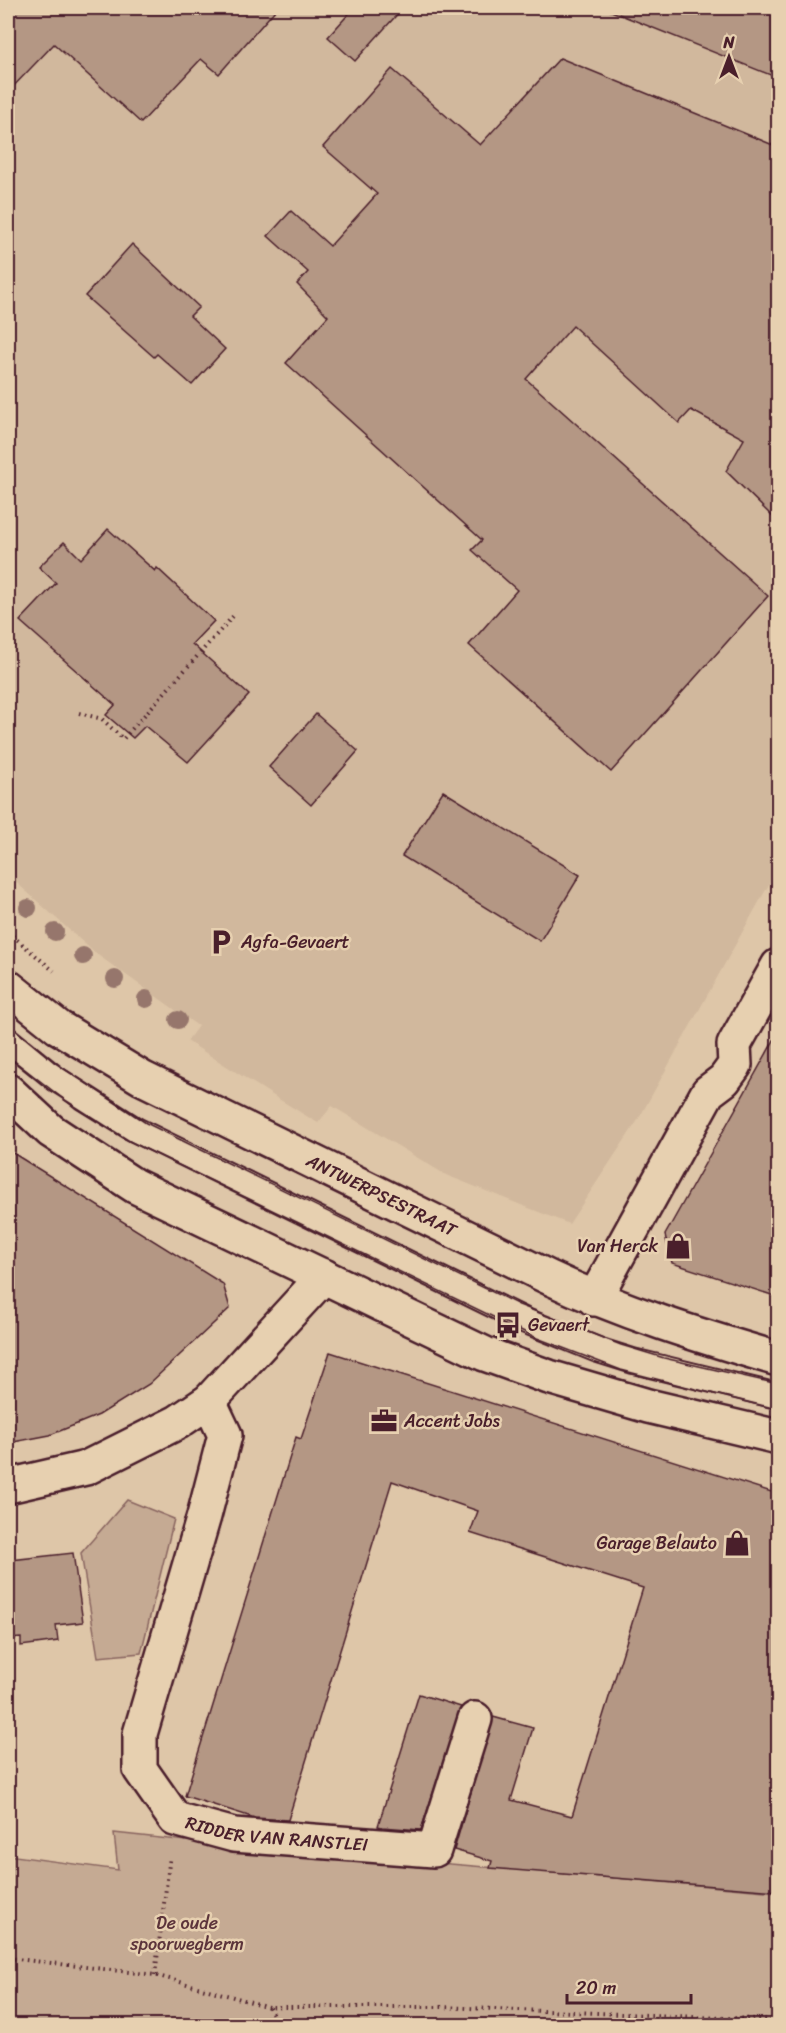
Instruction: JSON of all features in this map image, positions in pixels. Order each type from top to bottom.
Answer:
[{"type":"main road","points":[[594,1299],[708,1092],[724,1080],[735,1065],[734,1044],[778,966]]},
{"type":"main road","name":"ANTWERPSESTRAAT","points":[[8,987],[58,1026],[142,1078],[594,1299],[680,1330],[778,1359]]},
{"type":"main road","points":[[8,1091],[51,1131],[135,1186],[485,1354],[539,1374],[648,1406],[778,1437]]},
{"type":"main road","points":[[8,1486],[86,1468],[178,1422],[209,1401],[324,1276]]},
{"type":"main road","name":"RIDDER VAN RANSTLEI","points":[[209,1401],[225,1435],[204,1516],[140,1734],[140,1769],[175,1819],[234,1835],[434,1850],[475,1719]]},
{"type":"lane","points":[[8,1040],[56,1079],[136,1130],[526,1321],[607,1353],[778,1396]]},
{"type":"path","points":[[79,713],[102,719],[123,739],[235,614]]},
{"type":"path","points":[[154,1975],[175,1819]]},
{"type":"path","points":[[8,1958],[154,1975],[269,2007],[442,2007],[778,2020]]},
{"type":"path","points":[[269,2007],[279,2025]]},
{"type":"shaded area","points":[[8,8],[778,8],[778,868],[638,1120],[569,1224],[446,1175],[332,1106],[318,1123],[277,1098],[187,1041],[198,1026],[95,953],[8,875]]},
{"type":"green space","points":[[127,1500],[174,1519],[141,1653],[98,1657],[81,1553]]},
{"type":"green space","name":"De oude spoorwegberm","points":[[114,1833],[206,1843],[778,1892],[778,2025],[8,2026],[8,1855],[118,1870]]},
{"type":"building","points":[[8,8],[277,8],[219,74],[201,59],[141,123],[54,44],[8,92]]},
{"type":"building","points":[[354,8],[403,8],[355,61],[328,37]]},
{"type":"building","points":[[778,8],[778,78],[606,9]]},
{"type":"building","points":[[560,58],[778,147],[778,522],[726,471],[744,439],[691,410],[679,423],[573,326],[526,379],[768,596],[611,772],[469,645],[517,590],[472,550],[482,540],[286,363],[328,316],[297,284],[308,272],[268,236],[291,211],[330,246],[377,194],[323,147],[392,69],[480,145]]},
{"type":"building","points":[[132,244],[199,307],[190,316],[225,349],[192,385],[157,354],[154,357],[85,296]]},
{"type":"building","points":[[108,529],[155,571],[157,568],[214,621],[192,644],[249,695],[188,762],[145,726],[133,738],[106,715],[115,705],[20,621],[56,583],[39,567],[64,542],[81,559]]},
{"type":"building","points":[[316,714],[358,751],[311,805],[269,767]]},
{"type":"building","points":[[443,791],[580,875],[540,941],[402,856]]},
{"type":"building","points":[[778,1033],[778,1297],[672,1263],[665,1235]]},
{"type":"building","points":[[8,1150],[223,1284],[230,1308],[149,1384],[99,1415],[50,1435],[8,1443]]},
{"type":"building","points":[[330,1352],[778,1494],[778,1891],[490,1868],[492,1861],[454,1850],[493,1717],[533,1728],[511,1800],[572,1816],[643,1588],[470,1533],[478,1511],[392,1481],[288,1820],[255,1818],[185,1796],[296,1437],[301,1439]]},
{"type":"building","points":[[73,1553],[83,1622],[56,1625],[58,1641],[21,1646],[21,1638],[8,1639],[8,1566],[12,1565],[11,1560]]},
{"type":"building","points":[[419,1694],[461,1707],[421,1830],[378,1826]]},
{"type":"tram line","points":[[8,1024],[54,1062],[146,1123],[519,1305],[621,1345],[664,1358],[778,1384]]},
{"type":"tram line","points":[[8,1056],[75,1108],[125,1139],[537,1338],[621,1370],[778,1410]]},
{"type":"place","name":"Agfa-Gevaert","points":[[221,942]]},
{"type":"place","name":"Van Herck","points":[[678,1246]]},
{"type":"place","name":"Gevaert","points":[[508,1325]]},
{"type":"place","name":"Accent Jobs","points":[[384,1421]]},
{"type":"place","name":"Garage Belauto","points":[[737,1543]]}]
